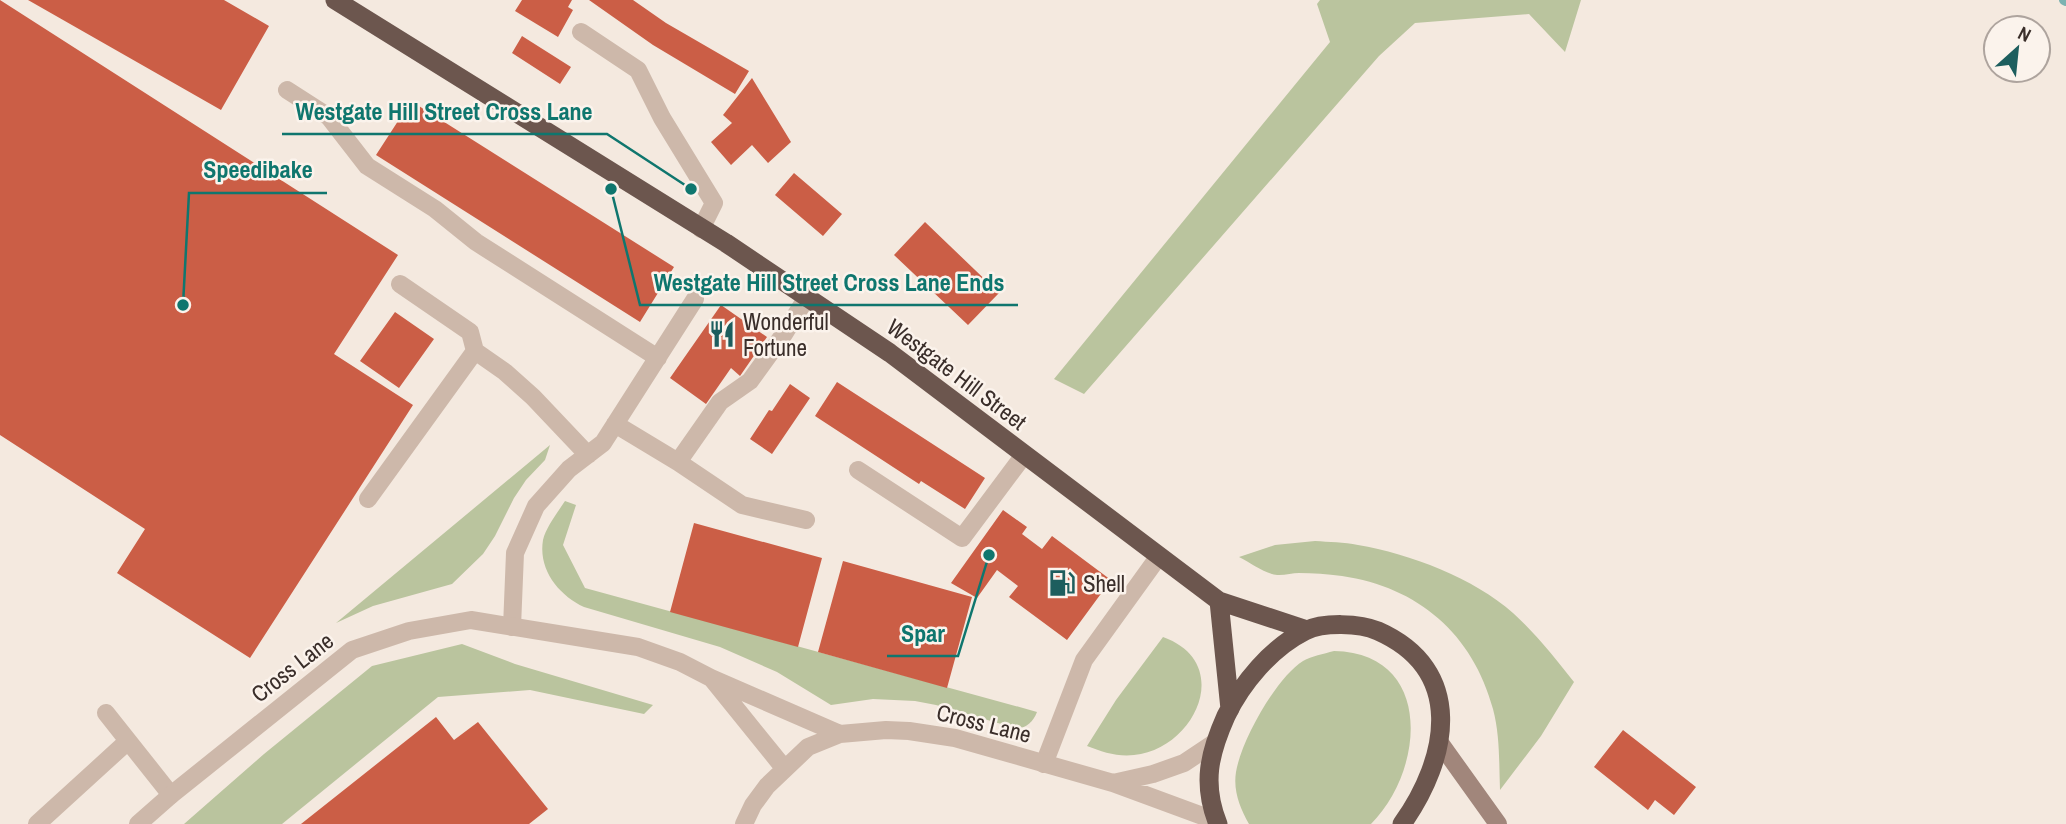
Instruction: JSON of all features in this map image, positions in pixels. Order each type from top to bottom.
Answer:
[{"type":"highway","name":"Westgate Hill Street","points":[[335,0],[701,229],[890,353],[1219,601],[1307,630]]},
{"type":"highway","points":[[1219,601],[1230,709]]},
{"type":"highway","points":[[1217,822],[1209,794],[1209,767],[1213,743],[1230,709],[1247,682],[1284,644],[1307,630],[1340,624],[1370,627],[1397,639],[1421,661],[1434,682],[1441,704],[1440,743],[1427,783],[1402,824]]},
{"type":"main road","points":[[1440,743],[1498,824]]},
{"type":"street","points":[[581,32],[638,70],[662,118],[714,202],[701,229]]},
{"type":"street","points":[[287,90],[329,117],[367,166],[435,209],[476,242],[658,358]]},
{"type":"street","points":[[400,284],[471,332],[475,351],[505,372],[533,397],[587,454]]},
{"type":"street","points":[[678,462],[720,402],[750,381],[807,297]]},
{"type":"street","points":[[512,628],[515,553],[536,506],[569,469],[603,443],[695,299]]},
{"type":"street","points":[[368,499],[475,351]]},
{"type":"street","points":[[615,424],[742,505],[806,520]]},
{"type":"street","points":[[858,470],[962,538],[1024,455]]},
{"type":"street","points":[[1044,764],[1084,660],[1159,556]]},
{"type":"street","name":"Cross Lane","points":[[138,824],[352,650],[408,631],[471,620],[638,647],[680,662],[840,734]]},
{"type":"street","name":"Cross Lane","points":[[711,678],[783,768],[808,747],[840,734],[886,730],[933,734],[956,738],[1113,783],[1217,822]]},
{"type":"street","points":[[106,713],[171,796]]},
{"type":"street","points":[[37,824],[128,741]]},
{"type":"street","name":"Cross Lane","points":[[1113,783],[1153,774],[1184,763],[1213,743]]},
{"type":"street","points":[[744,824],[753,806],[783,768]]},
{"type":"green space","points":[[1320,0],[1581,0],[1565,52],[1529,14],[1415,23],[1379,56],[1084,394],[1054,379],[1330,42],[1317,4]]},
{"type":"green space","points":[[550,445],[545,460],[514,498],[483,554],[452,584],[373,606],[336,623]]},
{"type":"green space","points":[[565,501],[576,505],[563,545],[585,588],[1037,712],[1029,724],[1015,728],[915,701],[873,699],[831,705],[777,672],[720,647],[584,607],[566,596],[552,580],[542,551],[545,535]]},
{"type":"green space","points":[[1315,541],[1353,544],[1399,554],[1461,578],[1513,613],[1545,646],[1574,682],[1541,736],[1500,790],[1497,729],[1484,682],[1472,658],[1438,618],[1395,591],[1369,582],[1320,574],[1275,575],[1239,557],[1275,545]]},
{"type":"green space","points":[[1163,637],[1185,649],[1197,666],[1202,684],[1198,704],[1189,722],[1174,738],[1156,749],[1134,755],[1110,754],[1087,746],[1116,700]]},
{"type":"green space","points":[[462,644],[515,664],[653,705],[644,714],[530,690],[438,697],[282,824],[184,824],[264,754],[372,666]]},
{"type":"green space","points":[[1334,651],[1367,657],[1390,671],[1404,692],[1410,718],[1409,746],[1402,774],[1389,801],[1371,824],[1249,824],[1238,799],[1235,779],[1239,759],[1252,728],[1271,695],[1293,669],[1306,659]]},
{"type":"building","points":[[0,0],[398,255],[334,354],[413,405],[250,658],[117,573],[145,529],[0,435]]},
{"type":"building","points":[[28,0],[224,0],[269,26],[221,110]]},
{"type":"building","points":[[522,0],[572,0],[568,7],[573,10],[558,37],[515,11]]},
{"type":"building","points":[[589,0],[633,0],[666,23],[749,71],[735,94],[653,45]]},
{"type":"building","points":[[522,36],[571,67],[560,84],[512,53]]},
{"type":"building","points":[[752,78],[791,142],[768,163],[752,145],[731,165],[711,142],[732,123],[723,115]]},
{"type":"building","points":[[411,101],[674,267],[640,322],[376,155]]},
{"type":"building","points":[[794,173],[842,214],[823,236],[775,195]]},
{"type":"building","points":[[925,222],[999,293],[968,325],[894,255]]},
{"type":"building","points":[[721,305],[767,337],[740,376],[731,368],[706,404],[670,378]]},
{"type":"building","points":[[395,312],[434,339],[399,388],[360,361]]},
{"type":"building","points":[[837,382],[985,478],[965,509],[921,481],[919,484],[815,416]]},
{"type":"building","points":[[790,384],[810,398],[772,454],[750,439]]},
{"type":"building","name":"Shell","points":[[1003,510],[1027,527],[1022,534],[1042,549],[1052,536],[1111,580],[1067,640],[1009,597],[1018,586],[997,570],[977,598],[951,583]]},
{"type":"building","points":[[694,523],[822,558],[798,647],[670,612]]},
{"type":"building","points":[[843,561],[972,597],[947,688],[818,652]]},
{"type":"building","points":[[436,717],[454,740],[478,722],[548,809],[529,824],[301,824]]},
{"type":"building","points":[[1623,730],[1696,787],[1674,815],[1655,800],[1648,810],[1594,767]]},
{"type":"place","name":"Westgate Hill Street Cross Lane Ends","points":[[611,189]]},
{"type":"place","name":"Westgate Hill Street Cross Lane","points":[[691,189]]},
{"type":"place","name":"Speedibake","points":[[183,305]]},
{"type":"place","name":"Wonderful Fortune","points":[[722,334]]},
{"type":"place","name":"Spar","points":[[989,555]]},
{"type":"place","name":"Shell","points":[[1062,583]]}]
